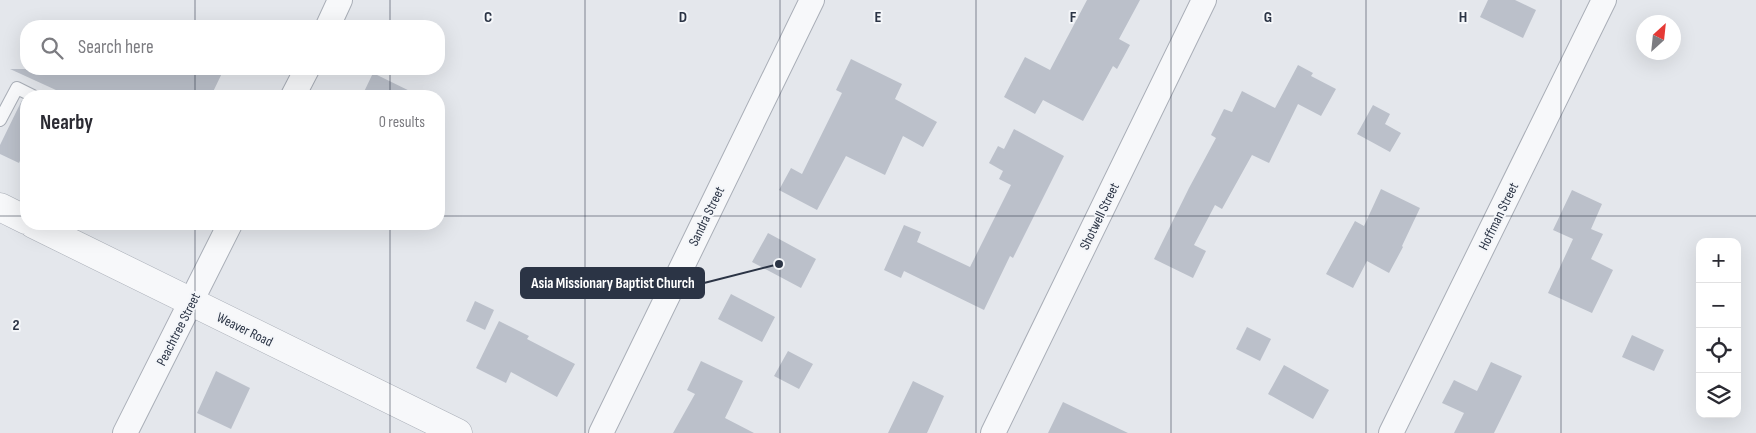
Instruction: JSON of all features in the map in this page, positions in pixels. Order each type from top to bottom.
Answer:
[{"type":"street","points":[[331,20],[340,0]]},
{"type":"street","name":"Sandra Street","points":[[601,433],[812,0]]},
{"type":"street","name":"Shotwell Street","points":[[993,433],[1204,0]]},
{"type":"street","name":"Hoffman Street","points":[[1391,433],[1604,0]]},
{"type":"street","points":[[296,90],[304,75]]},
{"type":"street","points":[[0,207],[20,217]]},
{"type":"street","name":"Weaver Road","points":[[45,230],[458,433]]},
{"type":"street","name":"Peachtree Street","points":[[125,433],[227,230]]},
{"type":"lane","points":[[0,120],[17,88],[21,90]]},
{"type":"building","points":[[1087,0],[1140,0],[1119,39],[1130,45],[1117,69],[1113,66],[1083,121],[1043,100],[1035,114],[1004,97],[1025,57],[1050,70]]},
{"type":"building","points":[[1488,0],[1515,0],[1536,10],[1523,38],[1480,17]]},
{"type":"building","points":[[851,59],[902,84],[895,99],[937,122],[923,147],[903,136],[885,175],[846,156],[817,210],[779,190],[791,168],[802,174],[842,93],[836,90]]},
{"type":"building","points":[[1298,65],[1313,73],[1311,76],[1336,89],[1321,116],[1298,104],[1269,163],[1252,155],[1222,209],[1215,205],[1194,245],[1206,251],[1193,278],[1154,259],[1216,138],[1211,135],[1224,109],[1232,112],[1242,91],[1275,108]]},
{"type":"building","points":[[10,69],[20,69],[20,74]]},
{"type":"building","points":[[23,75],[221,75],[214,90],[56,90]]},
{"type":"building","points":[[372,75],[377,75],[408,90],[365,90]]},
{"type":"building","points":[[20,104],[19,163],[0,154],[0,145]]},
{"type":"building","points":[[1373,105],[1390,114],[1385,124],[1401,133],[1390,152],[1357,134]]},
{"type":"building","points":[[1014,129],[1064,156],[1013,258],[1010,256],[984,310],[904,271],[901,278],[884,270],[904,225],[921,232],[917,242],[970,267],[1011,185],[999,179],[1003,171],[989,163],[998,146],[1004,149]]},
{"type":"building","points":[[1381,189],[1420,208],[1389,273],[1367,261],[1353,288],[1326,274],[1355,221],[1364,226]]},
{"type":"building","points":[[1572,190],[1602,204],[1591,229],[1603,234],[1591,259],[1613,270],[1592,313],[1548,293],[1573,239],[1553,230]]},
{"type":"building","points":[[768,233],[816,259],[801,288],[752,262]]},
{"type":"building","points":[[731,294],[775,317],[762,342],[718,319]]},
{"type":"building","points":[[475,301],[494,310],[485,330],[466,321]]},
{"type":"building","points":[[499,321],[529,336],[527,339],[575,364],[557,397],[511,372],[506,383],[476,368]]},
{"type":"building","points":[[1247,327],[1271,339],[1260,361],[1236,349]]},
{"type":"building","points":[[1632,335],[1664,350],[1654,371],[1622,357]]},
{"type":"building","points":[[788,351],[813,364],[799,389],[774,376]]},
{"type":"building","points":[[701,361],[743,381],[725,418],[754,433],[673,433],[695,394],[687,390]]},
{"type":"building","points":[[1491,362],[1522,376],[1494,433],[1454,433],[1464,413],[1442,403],[1454,380],[1477,391]]},
{"type":"building","points":[[1284,365],[1329,390],[1313,419],[1268,394]]},
{"type":"building","points":[[216,371],[250,388],[231,429],[197,413]]},
{"type":"building","points":[[913,381],[944,396],[927,433],[888,433]]},
{"type":"building","points":[[1063,402],[1128,433],[1048,433]]},
{"type":"place","name":"Asia Missionary Baptist Church","points":[[779,264]]}]
